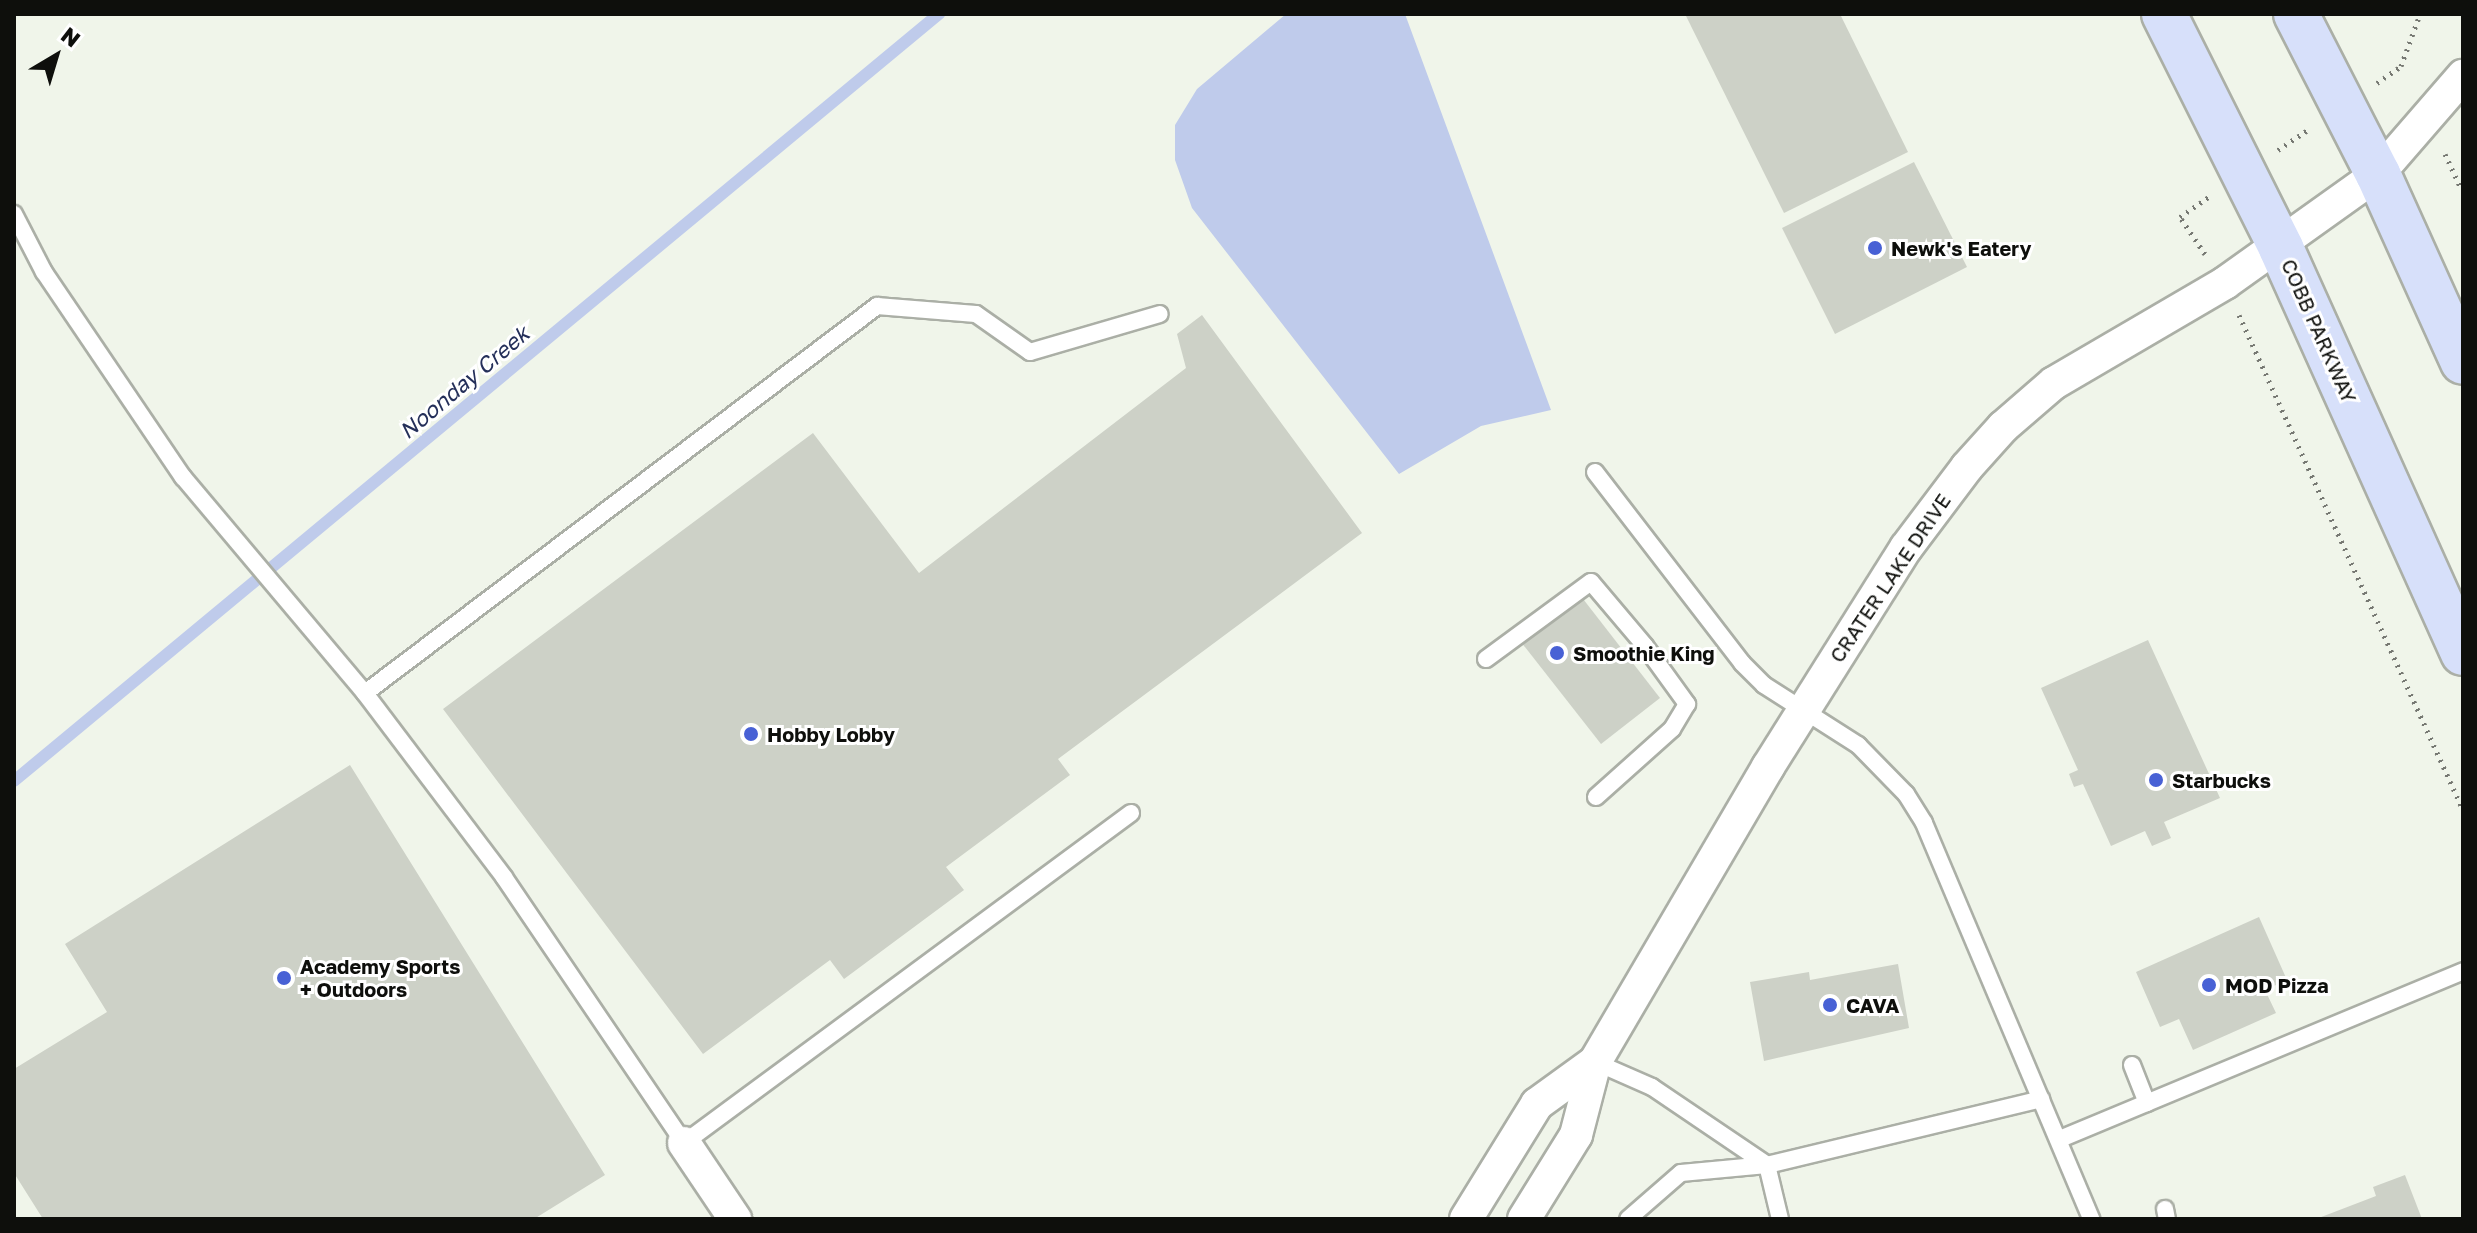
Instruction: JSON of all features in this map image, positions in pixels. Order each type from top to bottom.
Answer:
[{"type":"main road","name":"COBB PARKWAY","points":[[2164,14],[2281,248],[2463,653]]},
{"type":"main road","points":[[2296,14],[2378,174],[2463,362]]},
{"type":"street","name":"CRATER LAKE DRIVE","points":[[1524,1219],[1576,1135],[1595,1062],[1804,710],[1906,548],[2003,427],[2054,383],[2281,248],[2320,219],[2378,174],[2463,76]]},
{"type":"street","name":"CRATER LAKE DRIVE","points":[[1466,1219],[1537,1104],[1595,1062]]},
{"type":"street","points":[[684,1143],[735,1219]]},
{"type":"lane","points":[[14,214],[44,272],[183,477],[365,693],[504,877],[684,1143],[1131,813]]},
{"type":"lane","points":[[365,693],[877,306],[976,314],[1030,352],[1160,314]]},
{"type":"lane","points":[[1595,472],[1742,663],[1764,685],[1886,770],[1924,823],[2060,1139],[2091,1219]]},
{"type":"lane","points":[[1486,659],[1591,582],[1645,646],[1687,704],[1672,729],[1596,797]]},
{"type":"lane","points":[[2060,1139],[2463,971]]},
{"type":"lane","points":[[1595,1062],[1652,1087],[1767,1165],[1780,1219]]},
{"type":"lane","points":[[2132,1065],[2147,1103]]},
{"type":"lane","points":[[1628,1219],[1681,1173],[1767,1165],[2041,1099]]},
{"type":"water","points":[[1286,14],[1405,14],[1551,410],[1481,426],[1399,474],[1192,208],[1175,160],[1175,125],[1197,89]]},
{"type":"building","points":[[1685,14],[1840,14],[1908,152],[1784,213]]},
{"type":"building","name":"Newk's Eatery","points":[[1914,162],[1967,267],[1835,334],[1782,228]]},
{"type":"building","name":"Hobby Lobby","points":[[1202,315],[1362,533],[1058,759],[1070,775],[946,867],[964,890],[844,979],[830,960],[703,1054],[443,709],[813,433],[919,573],[1186,368],[1177,334]]},
{"type":"building","points":[[1580,595],[1660,698],[1601,744],[1521,642]]},
{"type":"building","points":[[2148,640],[2220,798],[2164,822],[2171,838],[2152,846],[2145,831],[2111,846],[2083,784],[2074,787],[2069,774],[2078,770],[2041,688]]},
{"type":"building","name":"Academy Sports + Outdoors","points":[[350,765],[605,1175],[534,1219],[43,1219],[14,1173],[14,1069],[107,1012],[65,944]]},
{"type":"building","name":"MOD Pizza","points":[[2259,917],[2287,980],[2265,990],[2276,1013],[2193,1050],[2179,1019],[2160,1027],[2136,972]]},
{"type":"building","name":"CAVA","points":[[1898,964],[1909,1028],[1764,1061],[1750,982],[1809,972],[1810,980]]},
{"type":"building","points":[[2405,1175],[2422,1219],[2316,1219],[2376,1196],[2373,1187]]},
{"type":"waterway","name":"Noonday Creek","points":[[14,781],[939,14]]},
{"type":"place","name":"Newk's Eatery","points":[[1875,248]]},
{"type":"place","name":"Smoothie King","points":[[1557,653]]},
{"type":"place","name":"Hobby Lobby","points":[[751,734]]},
{"type":"place","name":"Starbucks","points":[[2156,780]]},
{"type":"place","name":"Academy Sports + Outdoors","points":[[284,978]]},
{"type":"place","name":"MOD Pizza","points":[[2209,985]]},
{"type":"place","name":"CAVA","points":[[1830,1005]]}]
